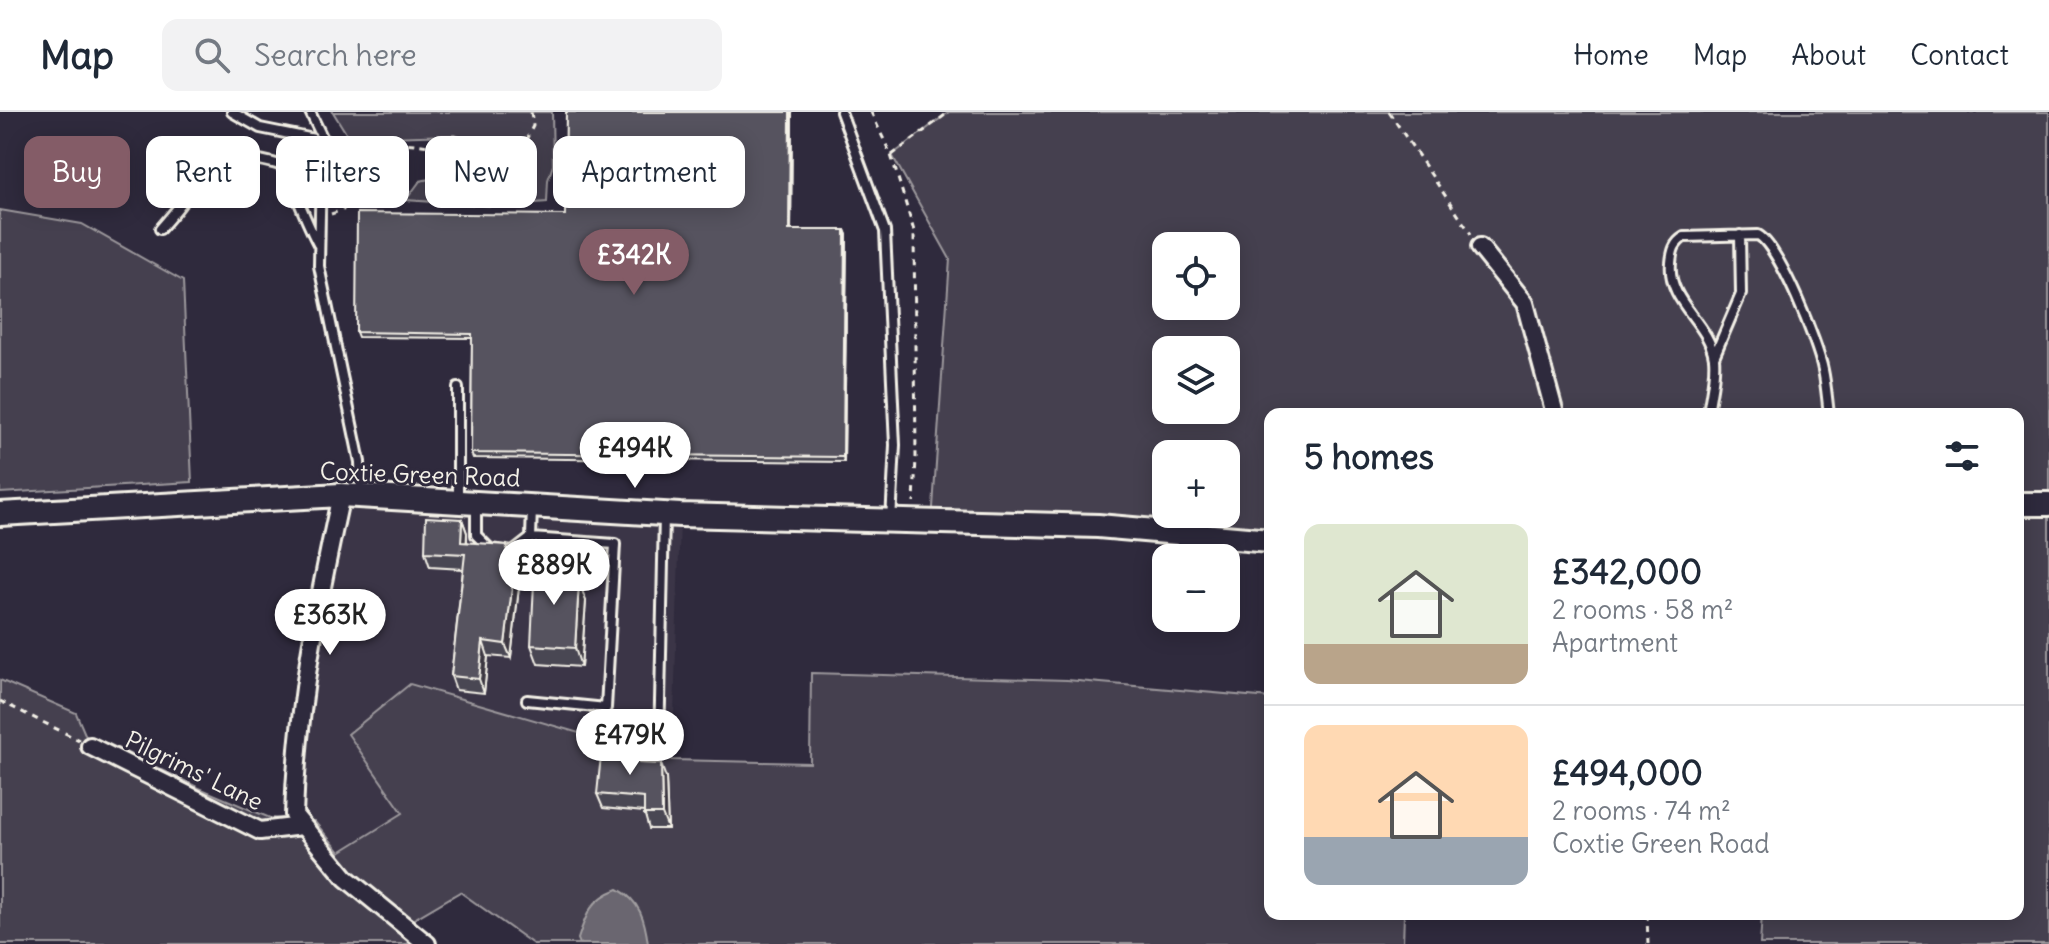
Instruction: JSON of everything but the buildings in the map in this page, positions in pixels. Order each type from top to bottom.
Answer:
[{"type":"street","points":[[1480,247],[1525,303],[1553,408]]},
{"type":"street","name":"Coxtie Green Road","points":[[0,514],[351,495],[664,514],[1098,526],[1264,540]]},
{"type":"street","points":[[351,495],[314,623],[295,754],[294,815],[346,878],[427,944]]},
{"type":"street","points":[[2024,504],[2049,504]]},
{"type":"street","name":"Pilgrims' Lane","points":[[90,746],[260,831],[302,826]]},
{"type":"lane","points":[[232,112],[260,128],[299,136]]},
{"type":"lane","points":[[310,112],[322,136]]},
{"type":"lane","points":[[841,112],[885,231],[902,522]]},
{"type":"lane","points":[[160,229],[182,203],[198,175],[210,164],[260,158],[283,166],[297,193],[302,215],[319,246]]},
{"type":"lane","points":[[321,208],[322,281],[360,462],[351,495]]},
{"type":"lane","points":[[1709,408],[1714,357],[1741,294],[1740,235]]},
{"type":"lane","points":[[1714,357],[1673,286],[1670,273],[1672,253],[1676,242],[1684,237],[1758,235],[1765,238],[1789,278],[1823,368],[1828,408]]},
{"type":"lane","points":[[458,388],[467,502],[476,535],[490,549],[513,552],[531,538],[615,544],[606,708],[527,700]]},
{"type":"lane","points":[[531,538],[532,506]]},
{"type":"lane","points":[[659,747],[664,514]]},
{"type":"path","points":[[320,219],[343,210],[362,157],[369,149],[384,142],[471,152],[503,148],[525,142],[533,126],[531,112]]},
{"type":"path","points":[[871,112],[891,155],[914,231],[916,458],[902,522]]},
{"type":"path","points":[[891,155],[949,112]]},
{"type":"path","points":[[1389,112],[1480,247]]},
{"type":"path","name":"Pilgrims' Lane","points":[[0,701],[90,746]]},
{"type":"path","points":[[1647,920],[1648,944]]},
{"type":"shaded area","points":[[333,112],[552,112],[553,165],[548,180],[547,202],[537,203],[537,136],[348,136]]},
{"type":"shaded area","points":[[949,112],[2049,112],[2049,944],[1760,944],[1762,920],[2024,920],[2024,408],[1264,408],[1264,541],[932,522],[950,259],[892,155]]},
{"type":"shaded area","points":[[425,180],[425,201],[409,200],[409,196],[420,181]]},
{"type":"shaded area","points":[[0,210],[82,224],[183,281],[192,482],[0,493]]},
{"type":"shaded area","points":[[351,506],[680,519],[667,944],[533,944],[460,892],[340,852],[307,812],[300,796],[317,633],[345,515]]},
{"type":"shaded area","points":[[811,673],[1067,680],[1264,697],[1264,920],[1404,920],[1403,944],[533,944],[460,892],[404,925],[427,944],[0,944],[0,680],[76,713],[90,746],[107,743],[199,788],[270,818],[314,821],[340,852],[403,813],[348,734],[410,684],[672,760],[810,763]]},
{"type":"shaded area","points":[[618,889],[632,899],[640,912],[648,944],[580,944],[578,939],[591,908],[601,898]]}]
